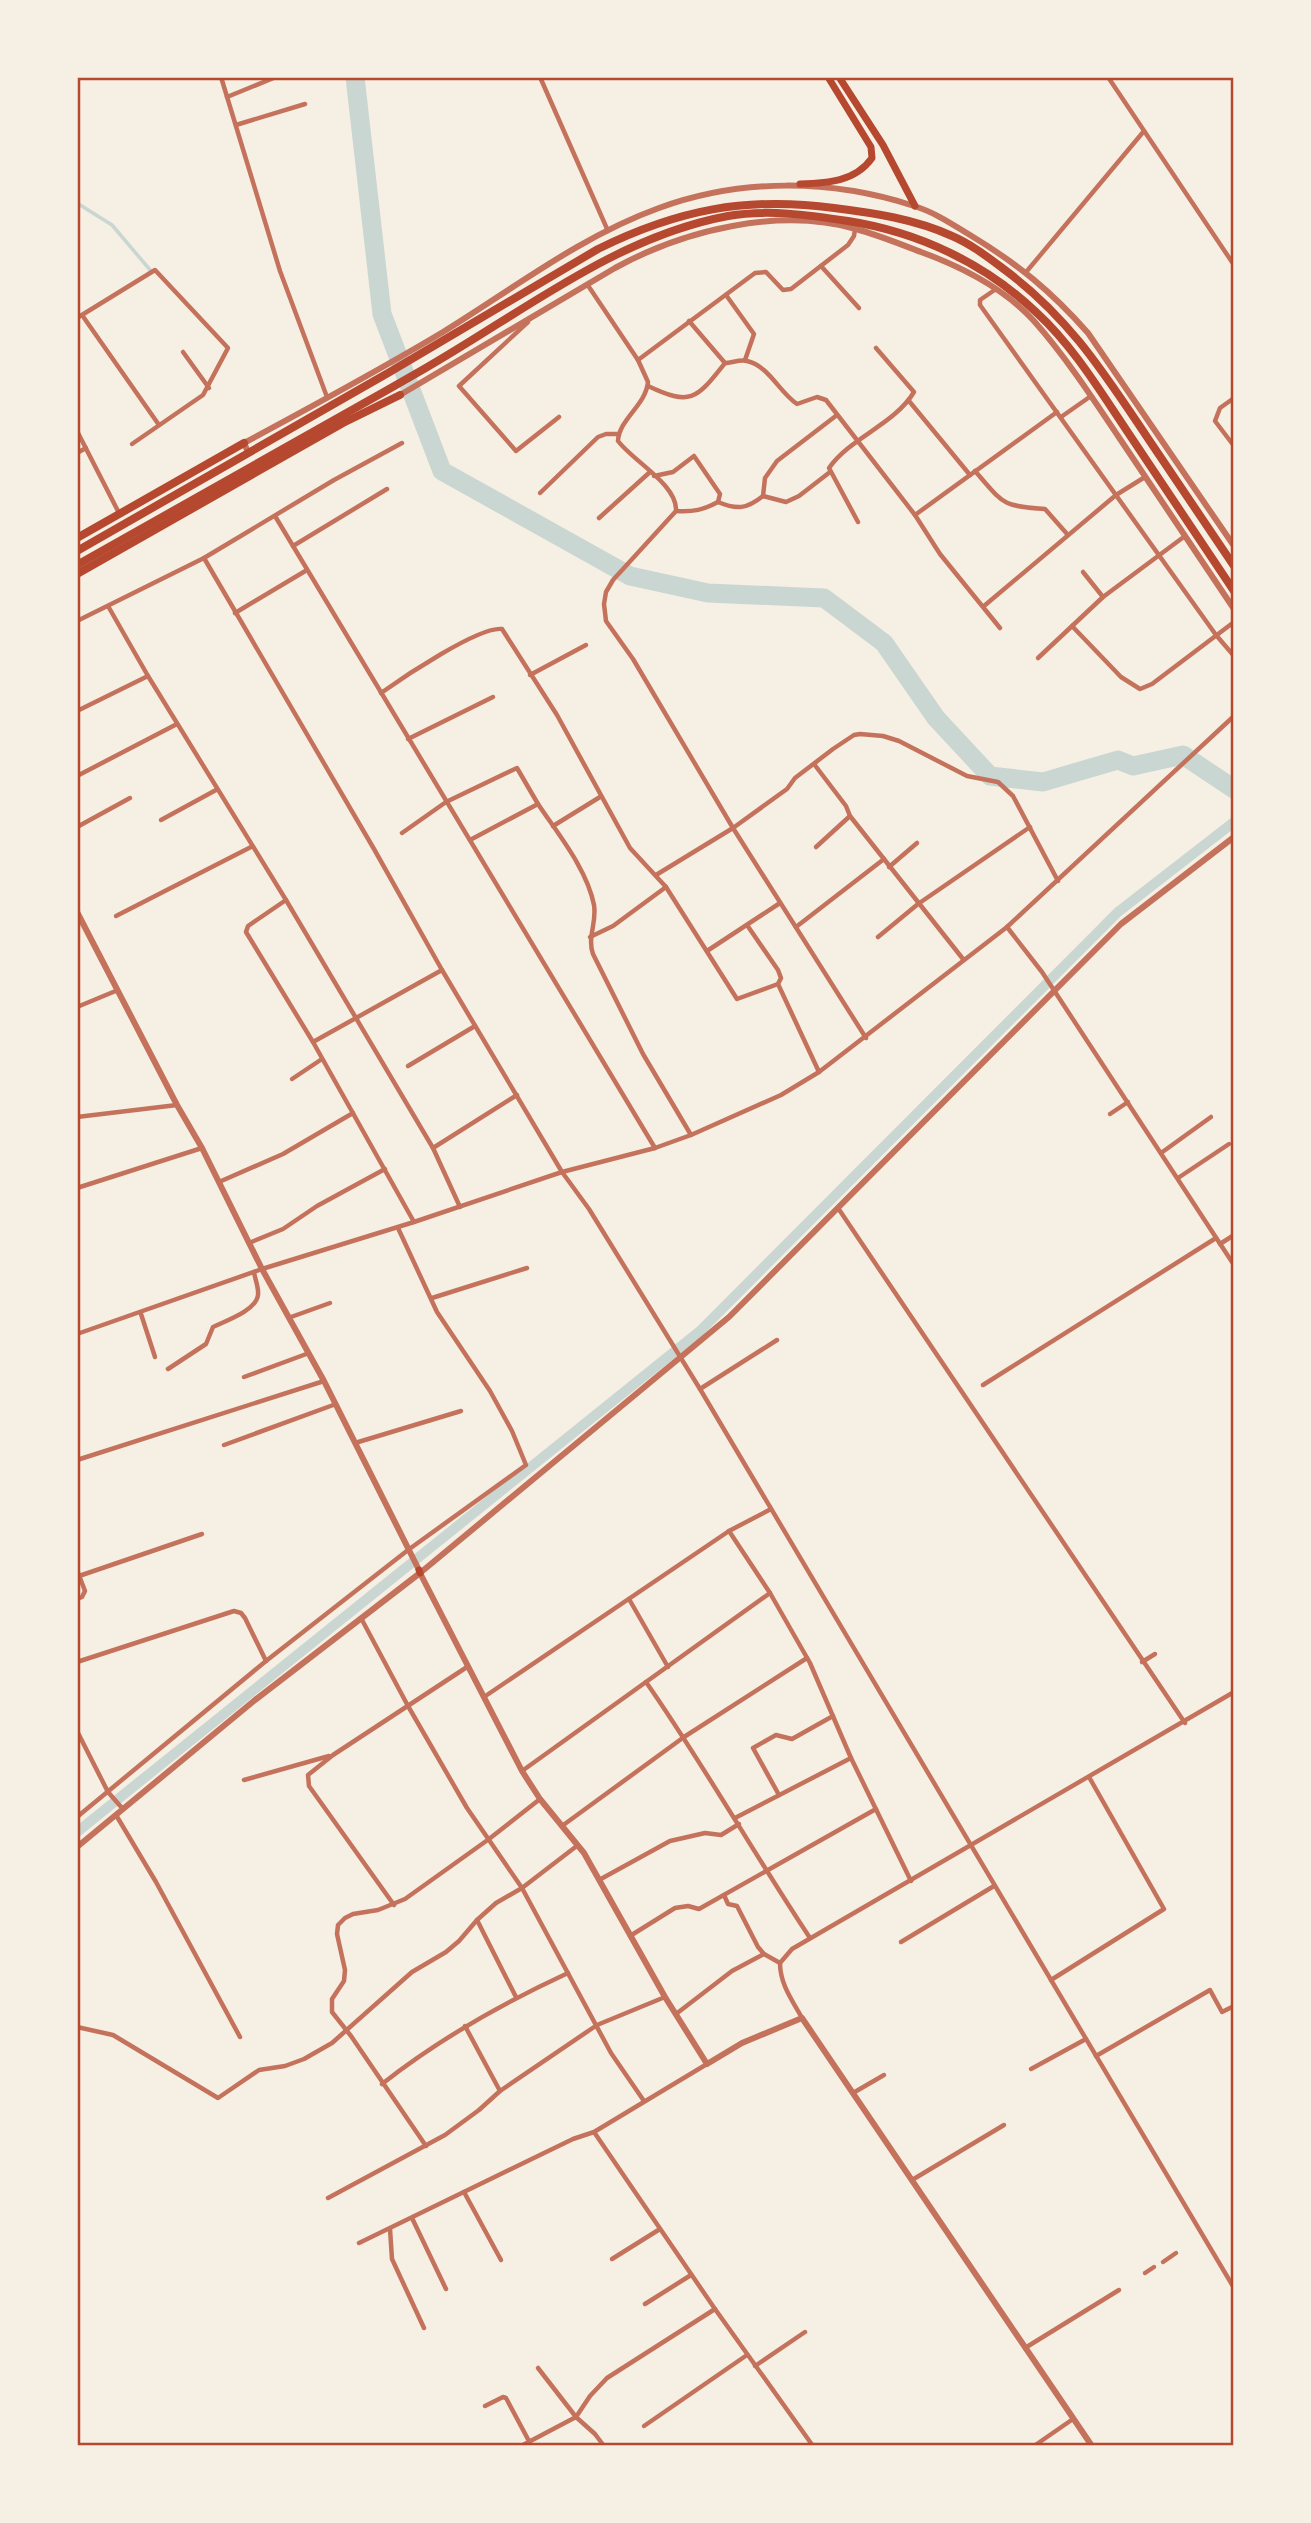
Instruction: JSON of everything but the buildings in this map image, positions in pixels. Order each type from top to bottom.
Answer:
[{"type":"highway","points":[[77,551],[421,349],[627,235],[659,222],[729,205],[794,203],[874,213],[953,236],[990,259],[1028,288],[1077,337],[1234,566]]},
{"type":"highway","points":[[77,565],[395,386],[605,260],[666,233],[731,215],[797,213],[905,233],[945,250],[982,271],[1040,315],[1092,379],[1234,591]]},
{"type":"highway","points":[[519,284],[524,293]]},
{"type":"highway","points":[[77,574],[343,423],[400,395]]},
{"type":"highway","points":[[1119,437],[1127,431]]},
{"type":"highway","points":[[77,538],[244,443]]},
{"type":"main road","points":[[800,184],[836,183],[868,164],[872,158],[871,147],[828,77]]},
{"type":"main road","points":[[839,77],[883,145],[915,206]]},
{"type":"street","points":[[221,77],[280,271],[327,397]]},
{"type":"street","points":[[227,97],[276,77]]},
{"type":"street","points":[[540,77],[608,231]]},
{"type":"street","points":[[1108,77],[1234,265]]},
{"type":"street","points":[[236,125],[305,104]]},
{"type":"street","points":[[1027,271],[1144,131]]},
{"type":"street","points":[[421,349],[592,238],[657,209],[702,194],[800,184],[881,197],[915,206],[961,229],[1027,271],[1064,306],[1088,333],[1231,535],[1234,546]]},
{"type":"street","points":[[400,395],[642,253],[712,230],[746,224],[825,223],[855,228],[943,260],[996,289],[1033,320],[1091,396],[1234,609]]},
{"type":"street","points":[[638,360],[760,271],[766,272],[779,288],[787,290],[848,245],[854,236],[855,228]]},
{"type":"street","points":[[821,266],[859,308]]},
{"type":"street","points":[[132,444],[203,396],[228,348],[155,270],[80,317],[159,425]]},
{"type":"street","points":[[587,284],[638,360],[648,386],[668,396],[694,396],[706,387],[724,363],[745,360],[764,372],[794,402],[800,404],[820,397],[826,400],[915,515],[940,554],[1000,628]]},
{"type":"street","points":[[996,289],[980,300],[980,305],[1216,635],[1234,656]]},
{"type":"street","points":[[726,295],[754,334],[745,360]]},
{"type":"street","points":[[534,317],[459,386],[516,452],[559,417]]},
{"type":"street","points":[[689,321],[724,363]]},
{"type":"street","points":[[763,496],[783,503],[791,501],[830,472],[833,463],[909,401],[914,392],[876,348]]},
{"type":"street","points":[[183,352],[209,388]]},
{"type":"street","points":[[248,452],[244,443],[327,397],[386,370]]},
{"type":"street","points":[[648,386],[618,434],[618,441],[674,496],[677,502],[676,510],[613,580],[606,592],[606,621],[633,659],[733,828],[866,1038]]},
{"type":"street","points":[[1060,417],[1091,396]]},
{"type":"street","points":[[1234,398],[1220,408],[1214,421],[1234,446]]},
{"type":"street","points":[[909,401],[972,473],[1006,503],[1016,507],[1045,509],[1068,535]]},
{"type":"street","points":[[915,515],[1056,412]]},
{"type":"street","points":[[676,510],[694,513],[718,502],[732,508],[753,505],[763,496],[765,478],[777,461],[837,415]]},
{"type":"street","points":[[77,431],[118,513]]},
{"type":"street","points":[[540,493],[598,437],[606,433],[618,434]]},
{"type":"street","points":[[77,621],[204,558],[334,480],[402,443]]},
{"type":"street","points":[[77,453],[86,448]]},
{"type":"street","points":[[599,518],[652,474],[673,472],[694,456],[720,494],[718,502]]},
{"type":"street","points":[[830,472],[858,522]]},
{"type":"street","points":[[984,606],[1116,495],[1146,476]]},
{"type":"street","points":[[293,546],[387,489]]},
{"type":"street","points":[[275,516],[655,1148]]},
{"type":"street","points":[[1038,658],[1103,597],[1185,536]]},
{"type":"street","points":[[204,558],[475,1026],[562,1172],[589,1209],[700,1389],[1234,2288]]},
{"type":"street","points":[[234,613],[307,570]]},
{"type":"street","points":[[1083,572],[1103,597]]},
{"type":"street","points":[[108,607],[433,1148],[460,1207]]},
{"type":"street","points":[[1072,626],[1121,677],[1140,689],[1152,684],[1234,622]]},
{"type":"street","points":[[381,694],[413,670],[460,644],[499,628],[504,631],[557,715],[630,848],[666,887],[737,999],[778,984]]},
{"type":"street","points":[[530,675],[586,645]]},
{"type":"street","points":[[77,711],[148,677]]},
{"type":"street","points":[[408,739],[493,697]]},
{"type":"street","points":[[77,1334],[141,1314],[262,1269],[398,1228],[562,1172],[655,1148],[781,1095],[866,1038],[1007,927],[1234,716]]},
{"type":"street","points":[[77,776],[177,724]]},
{"type":"street","points":[[656,875],[733,828],[787,789],[795,778],[854,734],[883,736],[900,741],[967,776],[998,782],[1013,796],[1058,881]]},
{"type":"street","points":[[814,764],[846,806],[850,816],[963,959]]},
{"type":"street","points":[[402,833],[446,802],[516,767],[589,887],[595,918],[590,937],[593,954],[643,1054],[691,1135]]},
{"type":"street","points":[[161,820],[216,790]]},
{"type":"street","points":[[553,826],[600,797]]},
{"type":"street","points":[[77,827],[130,799]]},
{"type":"street","points":[[470,841],[538,803]]},
{"type":"street","points":[[816,847],[850,816]]},
{"type":"street","points":[[878,937],[918,904],[1030,827]]},
{"type":"street","points":[[77,1847],[120,1807],[420,1572],[729,1317],[1121,924],[1234,837]]},
{"type":"street","points":[[889,866],[916,843]]},
{"type":"street","points":[[116,916],[251,847]]},
{"type":"street","points":[[796,927],[884,859]]},
{"type":"street","points":[[590,937],[613,926],[666,887]]},
{"type":"street","points":[[286,900],[248,926],[246,933],[313,1042],[414,1222]]},
{"type":"street","points":[[707,951],[780,902]]},
{"type":"street","points":[[77,912],[79,921],[202,1147],[262,1269],[291,1317],[467,1667],[523,1771],[540,1799],[578,1845],[665,1997],[708,2064]]},
{"type":"street","points":[[747,925],[781,975],[778,984],[819,1072]]},
{"type":"street","points":[[1007,927],[1042,972],[1234,1265]]},
{"type":"street","points":[[313,1042],[442,970]]},
{"type":"street","points":[[77,1007],[118,990]]},
{"type":"street","points":[[408,1066],[475,1026]]},
{"type":"street","points":[[292,1079],[322,1059]]},
{"type":"street","points":[[433,1148],[517,1096]]},
{"type":"street","points":[[1110,1114],[1128,1102]]},
{"type":"street","points":[[77,1117],[177,1105]]},
{"type":"street","points":[[219,1182],[283,1154],[353,1113]]},
{"type":"street","points":[[1161,1153],[1211,1117]]},
{"type":"street","points":[[1178,1178],[1229,1144]]},
{"type":"street","points":[[77,1188],[202,1147]]},
{"type":"street","points":[[249,1243],[283,1229],[317,1206],[385,1169]]},
{"type":"street","points":[[838,1208],[1185,1723]]},
{"type":"street","points":[[77,1817],[266,1661],[526,1465],[512,1432],[474,1366],[440,1318],[398,1228]]},
{"type":"street","points":[[1220,1244],[1234,1235]]},
{"type":"street","points":[[983,1385],[1216,1238]]},
{"type":"street","points":[[432,1298],[527,1268]]},
{"type":"street","points":[[168,1369],[206,1344],[213,1327],[242,1314],[255,1303],[258,1294],[254,1272]]},
{"type":"street","points":[[291,1317],[330,1303]]},
{"type":"street","points":[[141,1314],[155,1357]]},
{"type":"street","points":[[700,1389],[777,1340]]},
{"type":"street","points":[[244,1377],[309,1352]]},
{"type":"street","points":[[77,1460],[324,1381]]},
{"type":"street","points":[[224,1445],[336,1405]]},
{"type":"street","points":[[354,1444],[461,1411]]},
{"type":"street","points":[[484,1698],[729,1531],[771,1509]]},
{"type":"street","points":[[729,1531],[771,1593],[807,1658],[851,1758],[911,1881]]},
{"type":"street","points":[[77,1599],[82,1597],[85,1591],[78,1573],[202,1534]]},
{"type":"street","points":[[523,1771],[771,1593]]},
{"type":"street","points":[[629,1599],[668,1667]]},
{"type":"street","points":[[77,1662],[234,1611],[245,1618],[266,1661]]},
{"type":"street","points":[[361,1618],[467,1808],[522,1888],[611,2053],[644,2101]]},
{"type":"street","points":[[1142,1662],[1155,1654]]},
{"type":"street","points":[[562,1826],[684,1737],[807,1658]]},
{"type":"street","points":[[394,1905],[309,1786],[308,1775],[333,1755],[467,1667]]},
{"type":"street","points":[[646,1682],[684,1737],[765,1871],[810,1938]]},
{"type":"street","points":[[1091,2446],[802,2018],[783,1984],[780,1963],[792,1949],[810,1938],[1185,1723],[1234,1692]]},
{"type":"street","points":[[779,1795],[753,1748],[776,1735],[792,1739],[833,1716]]},
{"type":"street","points":[[77,1731],[109,1793],[120,1807]]},
{"type":"street","points":[[244,1780],[333,1755]]},
{"type":"street","points":[[735,1818],[851,1758]]},
{"type":"street","points":[[1051,1980],[1164,1909],[1089,1777]]},
{"type":"street","points":[[426,2146],[335,2018],[331,2007],[332,1999],[344,1981],[345,1970],[337,1934],[338,1925],[353,1914],[394,1905],[489,1839],[540,1799]]},
{"type":"street","points":[[630,1936],[674,1908],[688,1906],[699,1909],[876,1809]]},
{"type":"street","points":[[115,1814],[156,1882],[240,2037]]},
{"type":"street","points":[[599,1880],[670,1841],[705,1833],[721,1835],[739,1824]]},
{"type":"street","points":[[77,2027],[113,2035],[218,2098],[259,2070],[285,2066],[304,2059],[332,2043],[412,1972],[460,1941],[477,1920],[496,1903],[522,1888],[578,1845]]},
{"type":"street","points":[[901,1942],[994,1886]]},
{"type":"street","points":[[724,1895],[728,1904],[737,1906],[764,1954],[780,1963]]},
{"type":"street","points":[[477,1920],[516,1997]]},
{"type":"street","points":[[676,2014],[732,1971],[764,1954]]},
{"type":"street","points":[[382,2084],[423,2052],[465,2026],[516,1997],[568,1973]]},
{"type":"street","points":[[1096,2056],[1210,1990],[1222,2012],[1234,2006]]},
{"type":"street","points":[[328,2198],[426,2146],[480,2110],[500,2091],[597,2025],[665,1997]]},
{"type":"street","points":[[359,2243],[573,2139],[594,2132],[742,2043],[802,2018]]},
{"type":"street","points":[[465,2026],[500,2091]]},
{"type":"street","points":[[1031,2069],[1086,2039]]},
{"type":"street","points":[[853,2094],[884,2075]]},
{"type":"street","points":[[912,2180],[1004,2125]]},
{"type":"street","points":[[594,2132],[691,2275],[813,2446]]},
{"type":"street","points":[[464,2192],[501,2260]]},
{"type":"street","points":[[412,2218],[446,2289]]},
{"type":"street","points":[[390,2228],[391,2259],[424,2328]]},
{"type":"street","points":[[612,2259],[660,2229]]},
{"type":"street","points":[[1163,2262],[1176,2253]]},
{"type":"street","points":[[1144,2273],[1154,2267]]},
{"type":"street","points":[[645,2304],[691,2275]]},
{"type":"street","points":[[1025,2348],[1119,2290]]},
{"type":"street","points":[[521,2446],[576,2417],[607,2378],[715,2309]]},
{"type":"street","points":[[755,2366],[806,2332]]},
{"type":"street","points":[[644,2426],[747,2355]]},
{"type":"street","points":[[538,2368],[576,2417],[604,2446]]},
{"type":"street","points":[[485,2406],[506,2398],[530,2443]]},
{"type":"street","points":[[1034,2446],[1073,2419]]},
{"type":"waterway","points":[[355,77],[382,314],[442,471],[630,576],[708,593],[824,598],[884,643],[936,718],[990,776],[1043,782],[1118,760],[1133,766],[1183,755],[1234,789]]},
{"type":"waterway","points":[[77,203],[112,225],[151,271]]},
{"type":"waterway","points":[[77,1832],[700,1331],[1118,912],[1234,822]]}]
